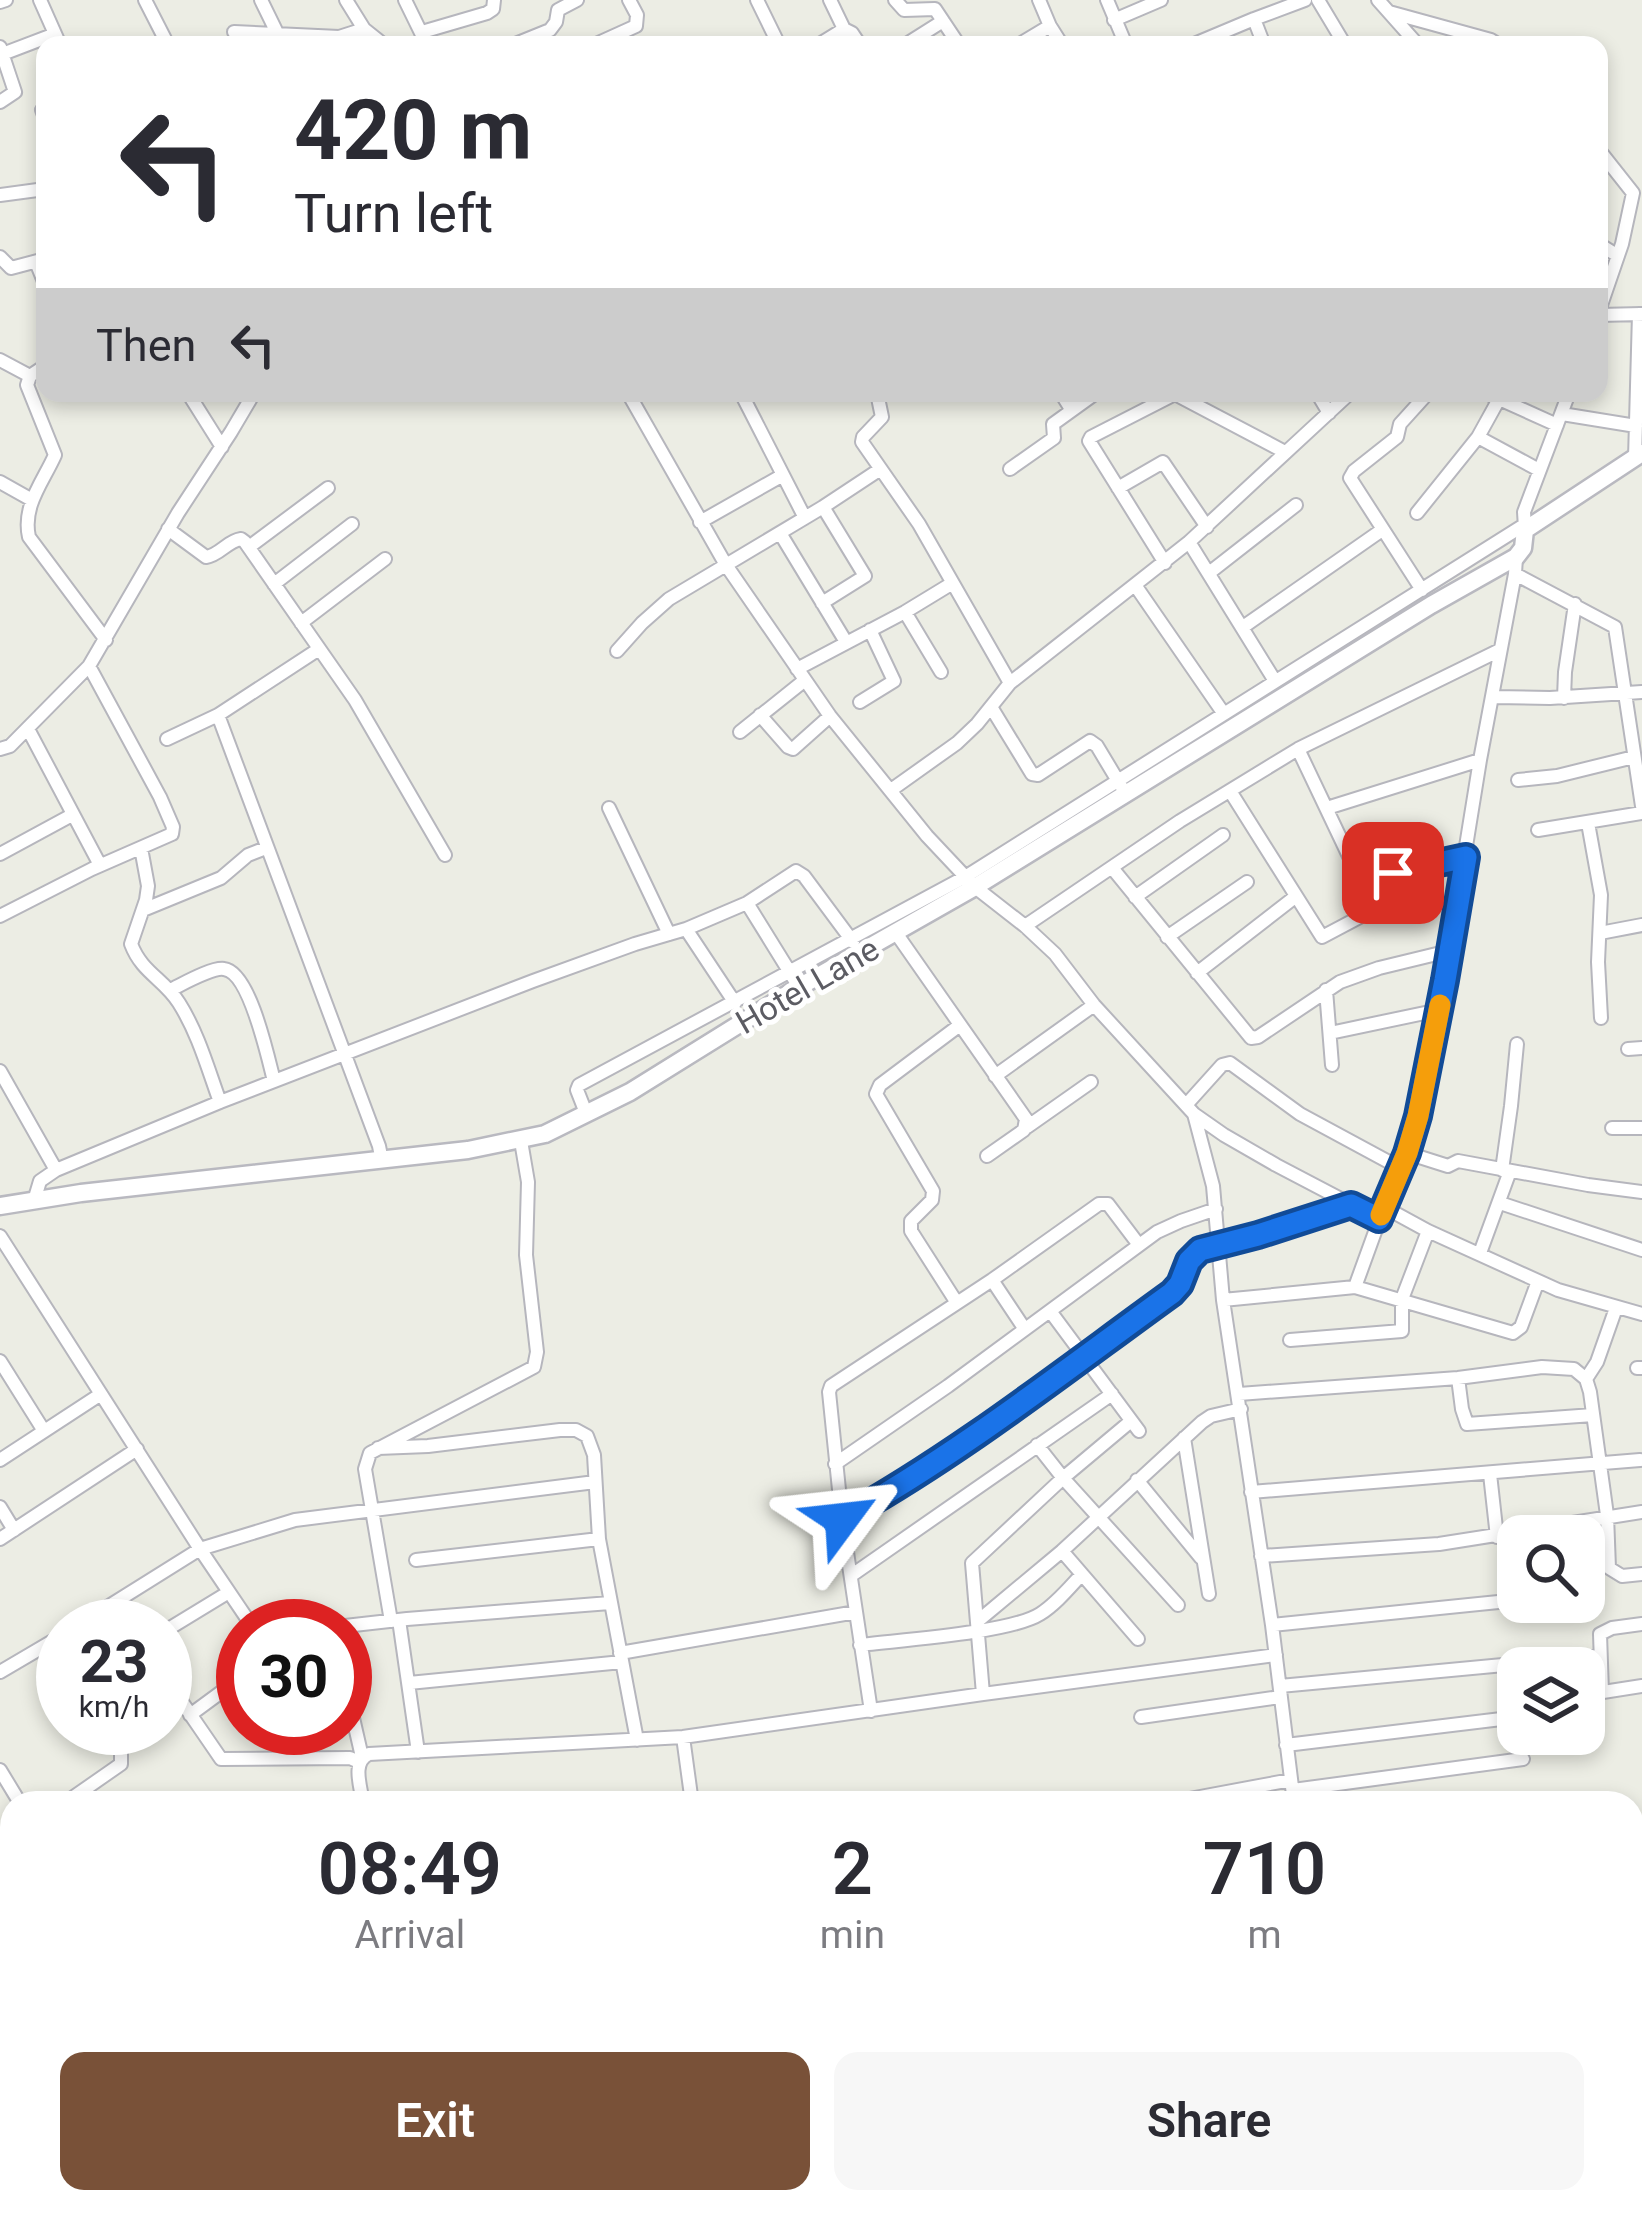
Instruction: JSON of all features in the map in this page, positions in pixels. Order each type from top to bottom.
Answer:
[{"type":"street","points":[[40,0],[56,36]]},
{"type":"street","points":[[145,0],[163,36]]},
{"type":"street","points":[[260,0],[278,36]]},
{"type":"street","points":[[346,0],[373,36]]},
{"type":"street","points":[[436,36],[487,13],[494,0]]},
{"type":"street","points":[[535,36],[554,27],[558,10],[577,0]]},
{"type":"street","points":[[614,36],[636,26],[629,0]]},
{"type":"street","points":[[757,0],[774,36]]},
{"type":"street","points":[[830,0],[844,29],[854,36]]},
{"type":"street","points":[[896,0],[904,10],[935,9],[953,36]]},
{"type":"street","points":[[1039,0],[1056,36]]},
{"type":"street","points":[[1107,0],[1122,36]]},
{"type":"street","points":[[1114,20],[1161,0]]},
{"type":"street","points":[[1213,36],[1274,5],[1305,0]]},
{"type":"street","points":[[1318,0],[1340,36]]},
{"type":"street","points":[[1378,0],[1410,36]]},
{"type":"street","points":[[406,1],[423,36]]},
{"type":"street","points":[[1389,12],[1476,36]]},
{"type":"street","points":[[1254,19],[1261,36]]},
{"type":"street","points":[[919,36],[943,21]]},
{"type":"street","points":[[1033,36],[1050,26]]},
{"type":"street","points":[[345,36],[364,29]]},
{"type":"street","points":[[833,36],[844,29]]},
{"type":"street","points":[[234,32],[260,36]]},
{"type":"street","points":[[0,102],[16,92],[1,52],[36,44]]},
{"type":"street","points":[[1608,161],[1633,193],[1608,286]]},
{"type":"street","points":[[0,194],[36,190]]},
{"type":"street","points":[[1608,247],[1620,250],[1637,243]]},
{"type":"street","points":[[0,257],[11,268],[36,262]]},
{"type":"street","points":[[1608,313],[1640,314],[1638,456]]},
{"type":"street","points":[[0,360],[31,376]]},
{"type":"street","points":[[36,372],[27,385],[55,455],[32,500],[29,537],[106,640]]},
{"type":"street","points":[[194,402],[222,447]]},
{"type":"street","points":[[0,749],[10,746],[88,666],[249,402]]},
{"type":"street","points":[[633,402],[726,565],[830,716],[927,836],[970,882],[1055,955],[1190,1110],[1276,1165],[1351,1205],[1428,1231],[1558,1290],[1642,1313]]},
{"type":"street","points":[[746,402],[805,518]]},
{"type":"street","points":[[879,402],[882,417],[862,440],[920,524],[1010,683]]},
{"type":"street","points":[[1067,402],[1071,409]]},
{"type":"street","points":[[1010,470],[1054,438],[1051,426],[1082,402]]},
{"type":"street","points":[[1158,402],[1091,437],[1090,445],[1165,563]]},
{"type":"street","points":[[1192,402],[1285,452]]},
{"type":"street","points":[[1322,402],[1329,413]]},
{"type":"street","points":[[891,790],[956,743],[1010,683],[1207,527],[1341,402]]},
{"type":"street","points":[[1420,402],[1400,424],[1397,436],[1351,475],[1350,482],[1422,590]]},
{"type":"street","points":[[1417,513],[1478,437],[1491,402]]},
{"type":"street","points":[[1505,402],[1560,420],[1636,426]]},
{"type":"street","points":[[1520,409],[1523,402]]},
{"type":"street","points":[[1355,1287],[1418,1116],[1524,512],[1566,402]]},
{"type":"street","points":[[1478,437],[1540,470]]},
{"type":"street","name":"Hotel Lane","points":[[0,1206],[35,1194],[81,1193],[380,1153],[521,1141],[545,1134],[583,1105],[686,1059],[794,980],[855,945],[896,933],[970,882],[1431,604],[1638,456]]},
{"type":"street","points":[[1118,488],[1163,461],[1207,527]]},
{"type":"street","points":[[616,651],[669,599],[879,470]]},
{"type":"street","points":[[700,522],[783,475]]},
{"type":"street","points":[[0,482],[32,500]]},
{"type":"street","points":[[249,547],[328,488]]},
{"type":"street","points":[[1209,573],[1296,505]]},
{"type":"street","points":[[822,602],[865,576],[823,507]]},
{"type":"street","points":[[274,584],[352,524]]},
{"type":"street","points":[[168,529],[206,557],[235,540],[249,547],[380,740],[445,855]]},
{"type":"street","points":[[1243,627],[1382,530]]},
{"type":"street","points":[[780,533],[846,642]]},
{"type":"street","points":[[1189,542],[1275,681]]},
{"type":"street","points":[[991,707],[1032,774],[1038,775],[1090,741],[1123,788],[1224,714],[1422,590],[1521,544]]},
{"type":"street","points":[[1521,544],[1575,604],[1616,629],[1642,809],[1538,830]]},
{"type":"street","points":[[301,623],[385,559]]},
{"type":"street","points":[[740,732],[801,675],[846,642],[951,584]]},
{"type":"street","points":[[1135,585],[1224,714]]},
{"type":"street","points":[[1564,698],[1575,604]]},
{"type":"street","points":[[905,612],[941,671]]},
{"type":"street","points":[[860,702],[894,681],[870,630]]},
{"type":"street","points":[[167,739],[218,715],[319,649]]},
{"type":"street","points":[[1025,926],[1180,821],[1298,749],[1500,650]]},
{"type":"street","points":[[0,916],[170,836],[173,827],[135,748],[88,666]]},
{"type":"street","points":[[1493,697],[1642,692]]},
{"type":"street","points":[[218,715],[380,1153]]},
{"type":"street","points":[[760,716],[794,748],[830,716]]},
{"type":"street","points":[[28,728],[100,865]]},
{"type":"street","points":[[1298,749],[1362,878],[1466,857]]},
{"type":"street","points":[[1518,780],[1557,776],[1634,757]]},
{"type":"street","points":[[1327,808],[1480,760]]},
{"type":"street","points":[[1230,790],[1322,937],[1373,910]]},
{"type":"street","points":[[609,808],[669,934]]},
{"type":"street","points":[[0,854],[72,815]]},
{"type":"street","points":[[1588,823],[1601,895],[1601,1018]]},
{"type":"street","points":[[1135,897],[1223,836]]},
{"type":"street","points":[[141,848],[148,886],[131,944],[143,968],[170,990],[192,1027],[220,1102]]},
{"type":"street","points":[[142,910],[221,878],[243,858],[266,848]]},
{"type":"street","points":[[1113,869],[1253,1039],[1353,976],[1449,951]]},
{"type":"street","points":[[35,1194],[45,1176],[56,1170],[532,981],[686,929],[747,903],[799,871],[855,945],[970,882]]},
{"type":"street","points":[[1168,937],[1247,882]]},
{"type":"street","points":[[1197,973],[1295,897]]},
{"type":"street","points":[[583,1105],[579,1085],[735,1003],[794,980],[747,903]]},
{"type":"street","points":[[1600,933],[1642,926]]},
{"type":"street","points":[[686,929],[735,1003]]},
{"type":"street","points":[[896,933],[1027,1126]]},
{"type":"street","points":[[170,990],[221,968],[231,971],[250,999],[274,1081]]},
{"type":"street","points":[[1326,990],[1332,1065]]},
{"type":"street","points":[[995,1076],[1094,1005]]},
{"type":"street","points":[[1330,1034],[1439,1010]]},
{"type":"street","points":[[957,1303],[911,1231],[911,1221],[932,1200],[933,1191],[876,1094],[880,1085],[960,1025]]},
{"type":"street","points":[[1480,1253],[1500,1203],[1506,1170],[1516,1044]]},
{"type":"street","points":[[1190,1110],[1222,1065],[1230,1063],[1300,1114],[1400,1168]]},
{"type":"street","points":[[0,1071],[56,1170]]},
{"type":"street","points":[[987,1156],[1091,1082]]},
{"type":"street","points":[[1190,1110],[1208,1161],[1216,1209],[1223,1300],[1292,1791],[1523,1759]]},
{"type":"street","points":[[1612,1128],[1642,1129]]},
{"type":"street","points":[[418,1752],[409,1683],[365,1469],[377,1448],[534,1367],[537,1352],[526,1255],[528,1182],[521,1141]]},
{"type":"street","points":[[1407,1153],[1448,1166],[1459,1161],[1642,1192]]},
{"type":"street","points":[[871,1711],[835,1464],[831,1386],[1104,1202],[1139,1244]]},
{"type":"street","points":[[1500,1203],[1642,1250]]},
{"type":"street","points":[[842,1519],[947,1456],[1172,1293],[1194,1254],[1351,1205]]},
{"type":"street","points":[[835,1464],[1139,1244],[1216,1209]]},
{"type":"street","points":[[1290,1340],[1399,1333],[1404,1328],[1402,1299],[1428,1231]]},
{"type":"street","points":[[0,1236],[235,1599]]},
{"type":"street","points":[[0,1270],[16,1261]]},
{"type":"street","points":[[992,1280],[1024,1328]]},
{"type":"street","points":[[1223,1300],[1355,1287],[1513,1333],[1521,1327],[1538,1281]]},
{"type":"street","points":[[1586,1378],[1597,1362],[1616,1308]]},
{"type":"street","points":[[983,1694],[972,1563],[1063,1478],[1135,1426],[1050,1310]]},
{"type":"street","points":[[0,1360],[5,1379],[44,1431]]},
{"type":"street","points":[[1239,1394],[1458,1378],[1542,1366],[1574,1369],[1586,1378],[1593,1415],[1609,1568],[1622,1576],[1642,1574]]},
{"type":"street","points":[[1458,1378],[1467,1424],[1593,1415]]},
{"type":"street","points":[[0,1460],[100,1394]]},
{"type":"street","points":[[852,1575],[1112,1394]]},
{"type":"street","points":[[979,1625],[1184,1438],[1211,1416],[1241,1409]]},
{"type":"street","points":[[377,1448],[576,1430],[591,1443],[599,1539],[637,1740]]},
{"type":"street","points":[[1184,1438],[1209,1594]]},
{"type":"street","points":[[1037,1445],[1178,1605]]},
{"type":"street","points":[[0,1539],[137,1449]]},
{"type":"street","points":[[1251,1492],[1640,1460]]},
{"type":"street","points":[[1261,1556],[1497,1537],[1490,1474]]},
{"type":"street","points":[[1137,1480],[1204,1562]]},
{"type":"street","points":[[120,1599],[200,1549],[295,1520],[595,1482]]},
{"type":"street","points":[[0,1507],[14,1530]]},
{"type":"street","points":[[1606,1515],[1642,1511]]},
{"type":"street","points":[[416,1560],[599,1539]]},
{"type":"street","points":[[1062,1551],[1138,1639]]},
{"type":"street","points":[[860,1646],[1028,1620],[1041,1614],[1082,1574]]},
{"type":"street","points":[[192,1615],[230,1592]]},
{"type":"street","points":[[1272,1624],[1497,1602]]},
{"type":"street","points":[[372,1623],[610,1603]]},
{"type":"street","points":[[409,1683],[621,1657],[856,1612]]},
{"type":"street","points":[[1598,1647],[1604,1630],[1642,1624]]},
{"type":"street","points":[[0,1672],[36,1651]]},
{"type":"street","points":[[192,1718],[221,1759],[361,1759],[683,1737],[1276,1655]]},
{"type":"street","points":[[1141,1717],[1280,1692],[1497,1669]]},
{"type":"street","points":[[1605,1692],[1642,1686]]},
{"type":"street","points":[[1286,1745],[1497,1720]]},
{"type":"street","points":[[683,1737],[690,1791]]},
{"type":"street","points":[[82,1791],[121,1764],[122,1755]]},
{"type":"street","points":[[360,1755],[362,1791]]},
{"type":"slow traffic","points":[[1381,1215],[1418,1116],[1440,1005]]},
{"type":"route","points":[[842,1519],[968,1442],[1172,1293],[1200,1250],[1351,1205],[1379,1219],[1418,1116],[1466,857],[1393,873]]}]
